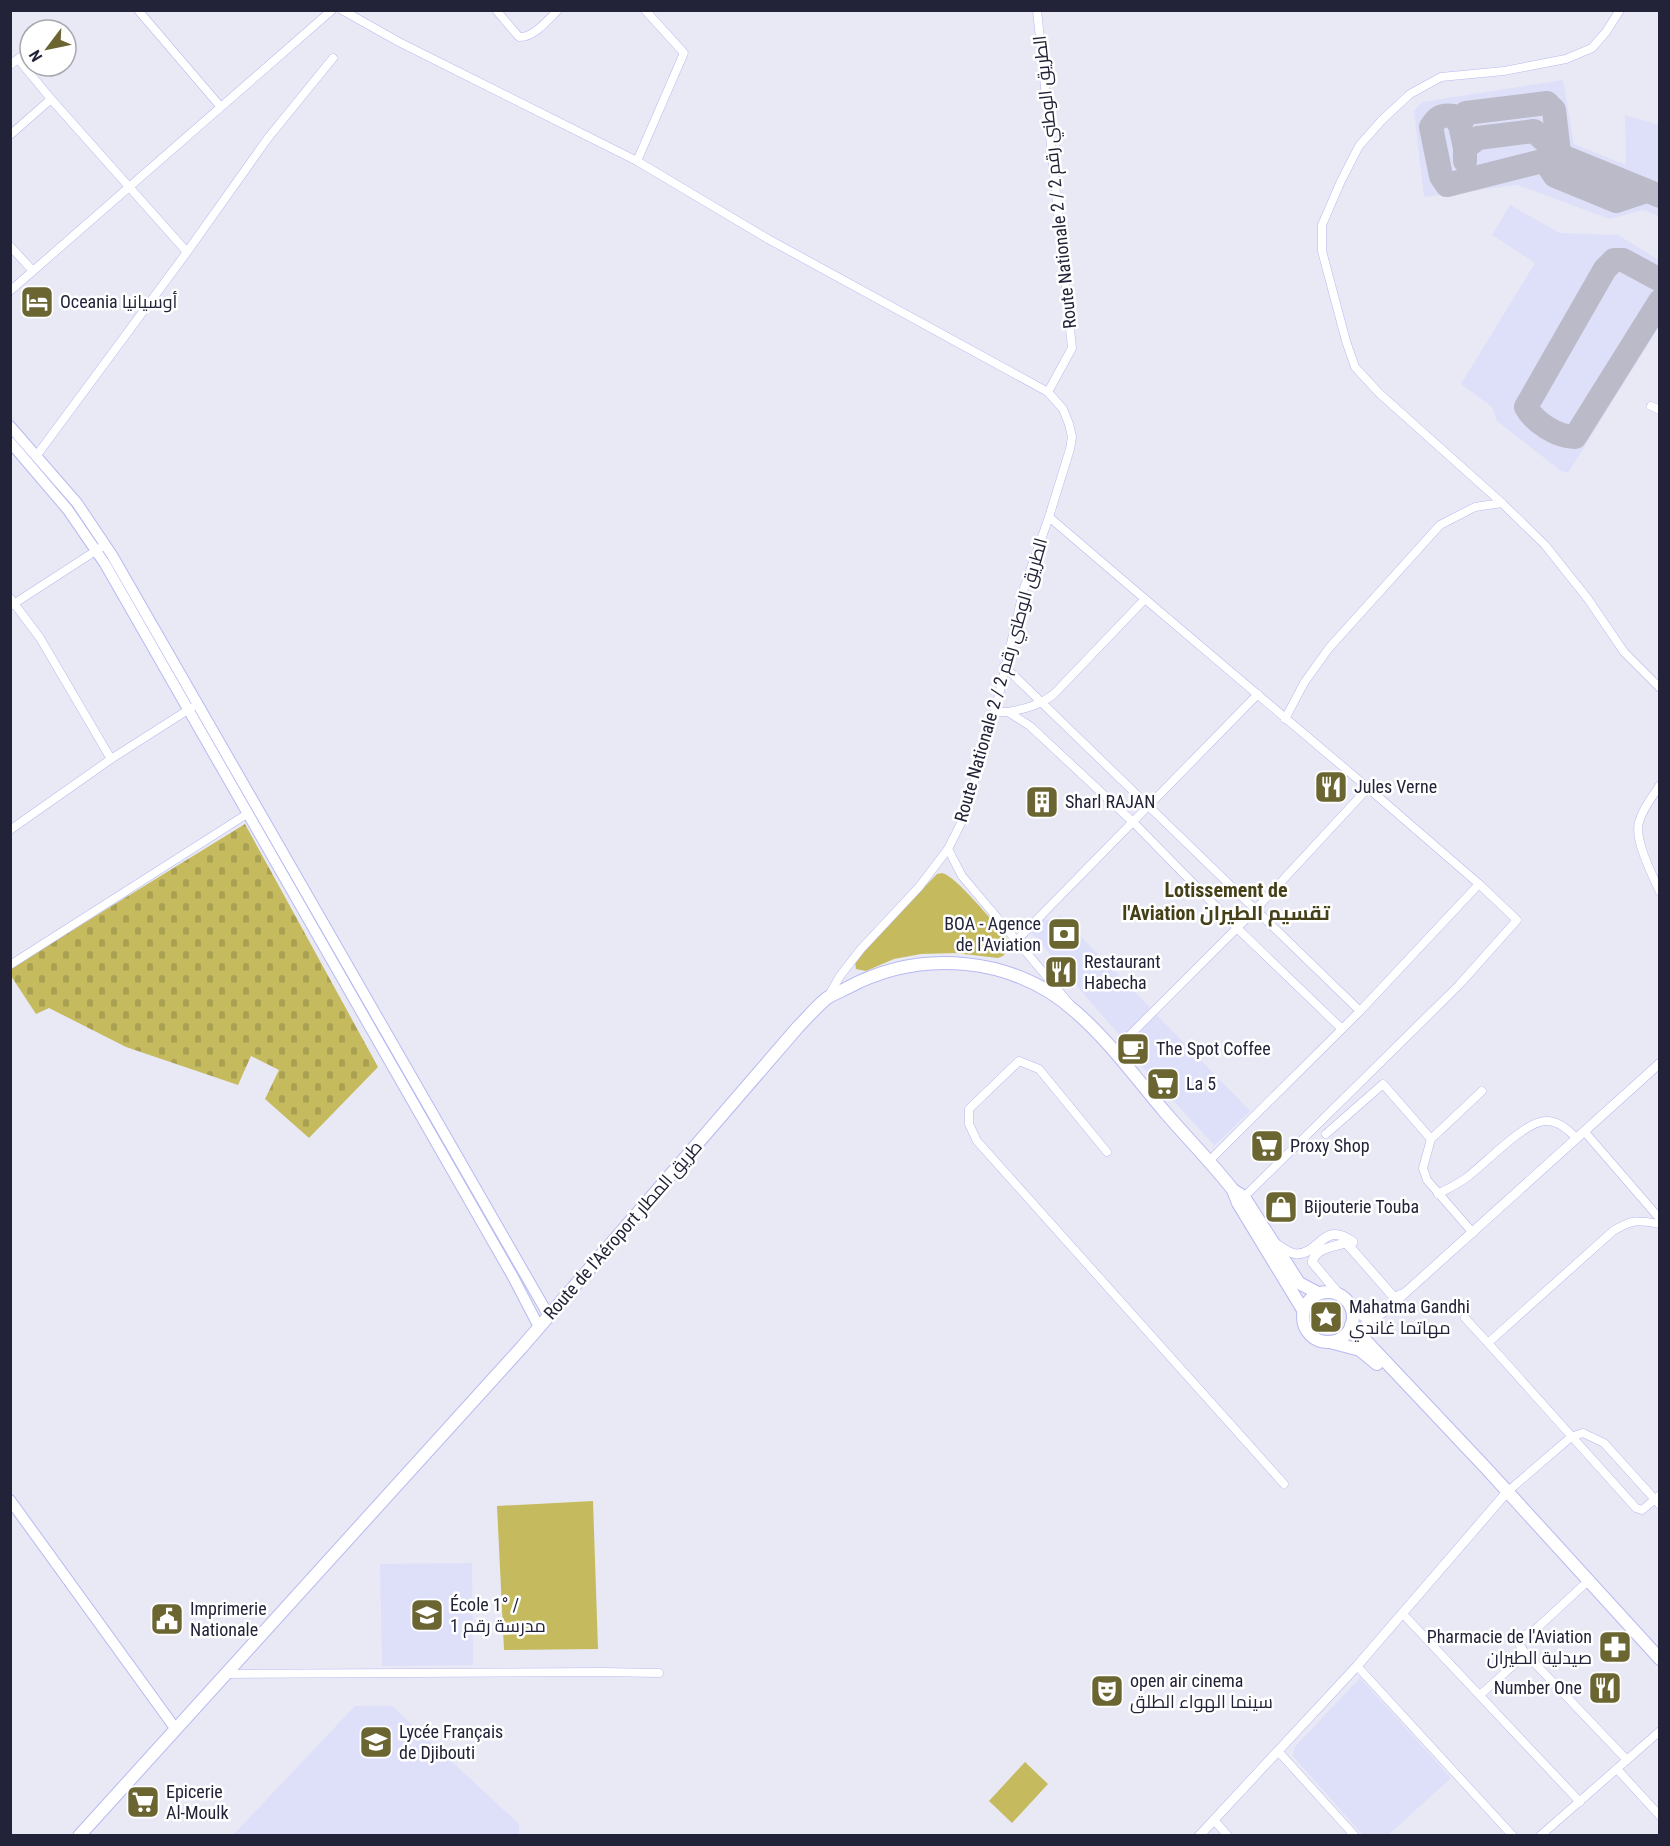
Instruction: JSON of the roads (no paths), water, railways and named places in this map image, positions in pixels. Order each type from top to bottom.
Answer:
[{"type":"main road","points":[[10,426],[77,503],[150,631],[198,704],[389,1048],[539,1327]]},
{"type":"main road","points":[[10,442],[101,547]]},
{"type":"main road","points":[[150,631],[187,711],[549,1316]]},
{"type":"main road","name":"Route de l'Aéroport طريق المطار","points":[[79,1836],[549,1316],[798,1027],[827,999],[862,980],[887,971],[938,962],[989,967],[1015,975],[1036,985],[1076,1012],[1209,1161],[1275,1243],[1299,1283],[1318,1293]]},
{"type":"main road","name":"Route de l'Aéroport طريق المطار","points":[[1238,1197],[1303,1310]]},
{"type":"main road","points":[[1330,1342],[1343,1336],[1351,1325],[1352,1310],[1339,1294],[1325,1291],[1311,1297],[1303,1310],[1303,1323],[1310,1334],[1321,1341],[1360,1350],[1400,1385],[1410,1389]]},
{"type":"main road","points":[[1362,1337],[1369,1320]]},
{"type":"main road","points":[[1351,1325],[1659,1659]]},
{"type":"main road","points":[[10,1500],[175,1728]]},
{"type":"street","points":[[138,10],[220,106]]},
{"type":"street","points":[[10,291],[332,10]]},
{"type":"street","points":[[342,10],[399,42],[637,162],[768,239],[1048,392]]},
{"type":"street","points":[[496,10],[522,38],[558,10]]},
{"type":"street","points":[[637,162],[684,53],[645,10]]},
{"type":"street","name":"Route Nationale 2 / الطريق الوطني رقم 2","points":[[827,999],[840,976],[861,949],[919,887],[948,849],[964,818],[995,712],[1024,588],[1049,517],[1072,437],[1063,409],[1048,392],[1072,348],[1037,10]]},
{"type":"street","points":[[1620,10],[1592,48],[1566,59],[1504,71],[1441,77],[1410,94],[1359,146],[1322,225],[1322,251],[1355,367],[1379,393],[1502,503],[1545,545],[1588,599],[1624,652],[1659,688]]},
{"type":"street","points":[[37,455],[268,138],[333,58]]},
{"type":"street","points":[[10,65],[18,59]]},
{"type":"street","points":[[34,78],[187,252]]},
{"type":"street","points":[[10,135],[51,99]]},
{"type":"street","points":[[10,246],[33,271]]},
{"type":"street","points":[[1651,406],[1659,410]]},
{"type":"street","points":[[1285,719],[1304,683],[1329,648],[1440,525],[1475,507],[1502,503]]},
{"type":"street","points":[[1049,517],[1368,788],[1517,920],[1451,993],[1238,1197]]},
{"type":"street","points":[[101,547],[12,602],[40,638],[111,759]]},
{"type":"street","points":[[995,712],[1026,708],[1043,702],[1054,694],[1145,599]]},
{"type":"street","points":[[1004,666],[1360,1011]]},
{"type":"street","points":[[1017,940],[1258,694]]},
{"type":"street","points":[[10,830],[111,759],[198,704]]},
{"type":"street","points":[[1008,712],[1030,726],[1134,823],[1237,928],[1342,1029]]},
{"type":"street","points":[[1659,785],[1639,820],[1638,833],[1641,847],[1657,878],[1659,892]]},
{"type":"street","points":[[1113,1052],[1255,910],[1368,788]]},
{"type":"street","points":[[10,965],[247,814]]},
{"type":"street","points":[[948,849],[962,876],[1045,972],[1076,1012]]},
{"type":"street","points":[[1209,1161],[1360,1011],[1479,884]]},
{"type":"street","points":[[1107,1152],[1039,1069],[1019,1061],[969,1109],[969,1124],[977,1141],[1284,1484]]},
{"type":"street","points":[[1352,1310],[1369,1320],[1375,1319],[1385,1311],[1659,1063]]},
{"type":"street","points":[[1326,1134],[1383,1084],[1431,1139]]},
{"type":"street","points":[[1473,1233],[1426,1180],[1423,1168],[1431,1139],[1482,1091]]},
{"type":"street","points":[[1438,1194],[1465,1179],[1531,1126],[1544,1120],[1565,1126],[1580,1135],[1659,1222]]},
{"type":"street","points":[[1488,1343],[1612,1231],[1640,1220],[1659,1222]]},
{"type":"street","points":[[1275,1243],[1295,1254],[1300,1254],[1322,1239],[1340,1235],[1352,1241],[1396,1293],[1404,1293]]},
{"type":"street","points":[[1339,1294],[1312,1262],[1314,1255],[1319,1251],[1345,1244],[1392,1295],[1396,1297],[1404,1293]]},
{"type":"street","points":[[1199,1836],[1357,1666],[1507,1492],[1571,1437],[1583,1433],[1604,1443],[1658,1500],[1642,1510],[1636,1508],[1571,1437],[1465,1317]]},
{"type":"street","points":[[1588,1581],[1536,1629],[1519,1638],[1520,1646],[1627,1760]]},
{"type":"street","points":[[1403,1614],[1580,1802]]},
{"type":"street","points":[[1480,1695],[1527,1654]]},
{"type":"street","points":[[1357,1666],[1513,1836]]},
{"type":"street","points":[[227,1674],[659,1673]]},
{"type":"street","points":[[1540,1836],[1659,1731]]},
{"type":"street","points":[[1278,1751],[1355,1836]]},
{"type":"street","points":[[1617,1769],[1659,1816]]},
{"type":"street","points":[[1214,1820],[1228,1836]]},
{"type":"place","name":"Oceania أوسيانيا","points":[[37,302]]},
{"type":"place","name":"Jules Verne","points":[[1331,787]]},
{"type":"place","name":"Sharl RAJAN","points":[[1042,802]]},
{"type":"place","name":"BOA - Agence de l'Aviation","points":[[1064,934]]},
{"type":"place","name":"Restaurant Habecha","points":[[1061,972]]},
{"type":"place","name":"The Spot Coffee","points":[[1133,1049]]},
{"type":"place","name":"La 5","points":[[1163,1084]]},
{"type":"place","name":"Proxy Shop","points":[[1267,1146]]},
{"type":"place","name":"Bijouterie Touba","points":[[1281,1207]]},
{"type":"place","name":"Mahatma Gandhi مهاتما غاندي","points":[[1326,1317]]},
{"type":"place","name":"École 1° / مدرسة رقم 1","points":[[427,1615]]},
{"type":"place","name":"Imprimerie Nationale","points":[[167,1619]]},
{"type":"place","name":"Pharmacie de l'Aviation صيدلية الطيران","points":[[1615,1647]]},
{"type":"place","name":"Number One","points":[[1605,1688]]},
{"type":"place","name":"open air cinema سينما الهواء الطلق","points":[[1107,1691]]},
{"type":"place","name":"Lycée Français de Djibouti","points":[[376,1742]]},
{"type":"place","name":"Epicerie Al-Moulk","points":[[143,1802]]},
{"type":"district","name":"Lotissement de l'Aviation تقسيم الطيران","points":[[1226,902]]}]
